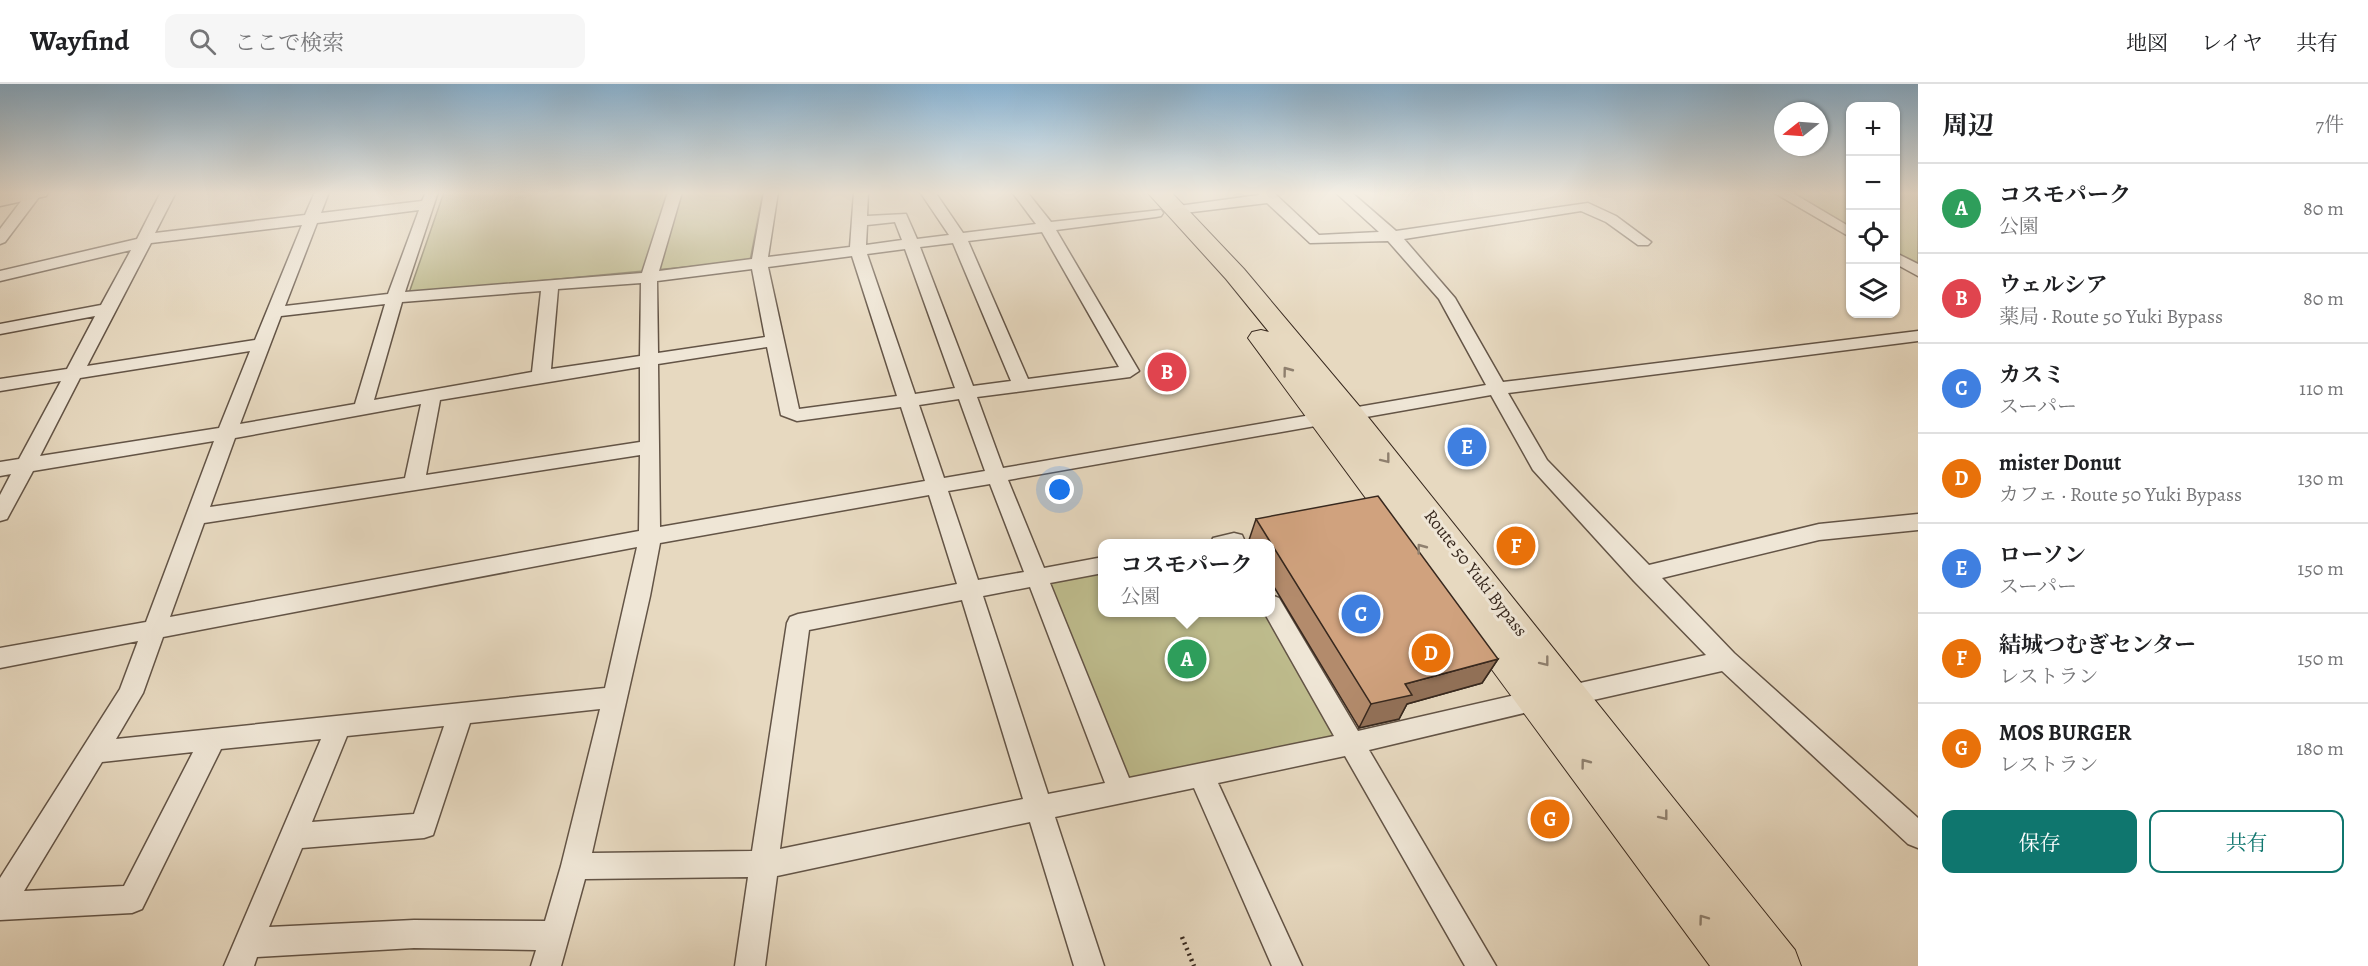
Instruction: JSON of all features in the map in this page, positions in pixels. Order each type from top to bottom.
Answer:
[{"type":"highway","name":"Route 50 Yuki Bypass","points":[[1183,233],[1223,290],[1336,415],[1554,697],[1779,966]]},
{"type":"highway","name":"Route 50 Yuki Bypass","points":[[1554,697],[1737,966]]},
{"type":"street","points":[[0,514],[149,233]]},
{"type":"street","points":[[0,276],[145,241],[205,233]]},
{"type":"street","points":[[0,905],[131,693],[227,433],[307,233]]},
{"type":"street","points":[[363,407],[395,298],[418,233]]},
{"type":"street","points":[[546,966],[575,866],[650,537],[648,277],[662,233]]},
{"type":"street","points":[[764,233],[759,264],[788,411],[797,415],[1130,371],[1051,233]]},
{"type":"street","points":[[858,233],[858,251],[937,487],[1089,966]]},
{"type":"street","points":[[906,233],[968,392],[997,477],[1039,578],[1121,790]]},
{"type":"street","points":[[956,233],[1022,385]]},
{"type":"street","points":[[276,312],[395,298],[648,277],[994,233]]},
{"type":"street","points":[[1308,233],[1315,240],[1412,233]]},
{"type":"street","points":[[1391,233],[1426,268],[1457,314],[1523,442],[1540,465],[1726,660],[1918,835]]},
{"type":"street","points":[[1631,233],[1643,242]]},
{"type":"street","points":[[1900,260],[1918,271]]},
{"type":"street","points":[[541,376],[550,285]]},
{"type":"street","points":[[0,329],[108,309]]},
{"type":"street","points":[[0,658],[650,537],[1336,415],[1495,389],[1918,336]]},
{"type":"street","points":[[0,469],[227,433],[541,376],[774,341]]},
{"type":"street","points":[[0,385],[263,344]]},
{"type":"street","points":[[414,484],[432,395]]},
{"type":"street","points":[[196,517],[650,447]]},
{"type":"street","points":[[1642,574],[1819,532],[1918,522]]},
{"type":"street","points":[[750,966],[798,623],[1098,567]]},
{"type":"street","points":[[1275,611],[1481,966]]},
{"type":"street","points":[[575,866],[765,864],[1353,743],[1726,660]]},
{"type":"street","points":[[94,752],[615,698]]},
{"type":"street","points":[[293,836],[424,826],[460,714]]},
{"type":"street","points":[[338,728],[245,955],[414,934],[554,936]]},
{"type":"street","points":[[0,905],[132,899],[213,739]]},
{"type":"street","points":[[1201,774],[1287,966]]},
{"type":"path","points":[[1182,937],[1194,966]]},
{"type":"shaded area","points":[[430,233],[755,233],[750,261],[409,293]]},
{"type":"shaded area","points":[[1900,233],[1918,233],[1918,268],[1900,257]]},
{"type":"shaded area","points":[[1098,571],[1098,617],[1273,617],[1342,737],[1126,782],[1046,581]]},
{"type":"building","points":[[1378,496],[1498,659],[1405,684],[1412,695],[1371,704],[1275,550],[1275,539],[1268,539],[1256,519]]},
{"type":"place","name":"ウェルシア","points":[[1167,372]]},
{"type":"place","name":"ローソン","points":[[1467,447]]},
{"type":"place","name":"結城つむぎセンター","points":[[1516,546]]},
{"type":"place","name":"カスミ","points":[[1361,614]]},
{"type":"place","name":"mister Donut","points":[[1431,653]]},
{"type":"place","name":"コスモパーク","points":[[1187,659]]},
{"type":"place","name":"MOS BURGER","points":[[1550,819]]}]
